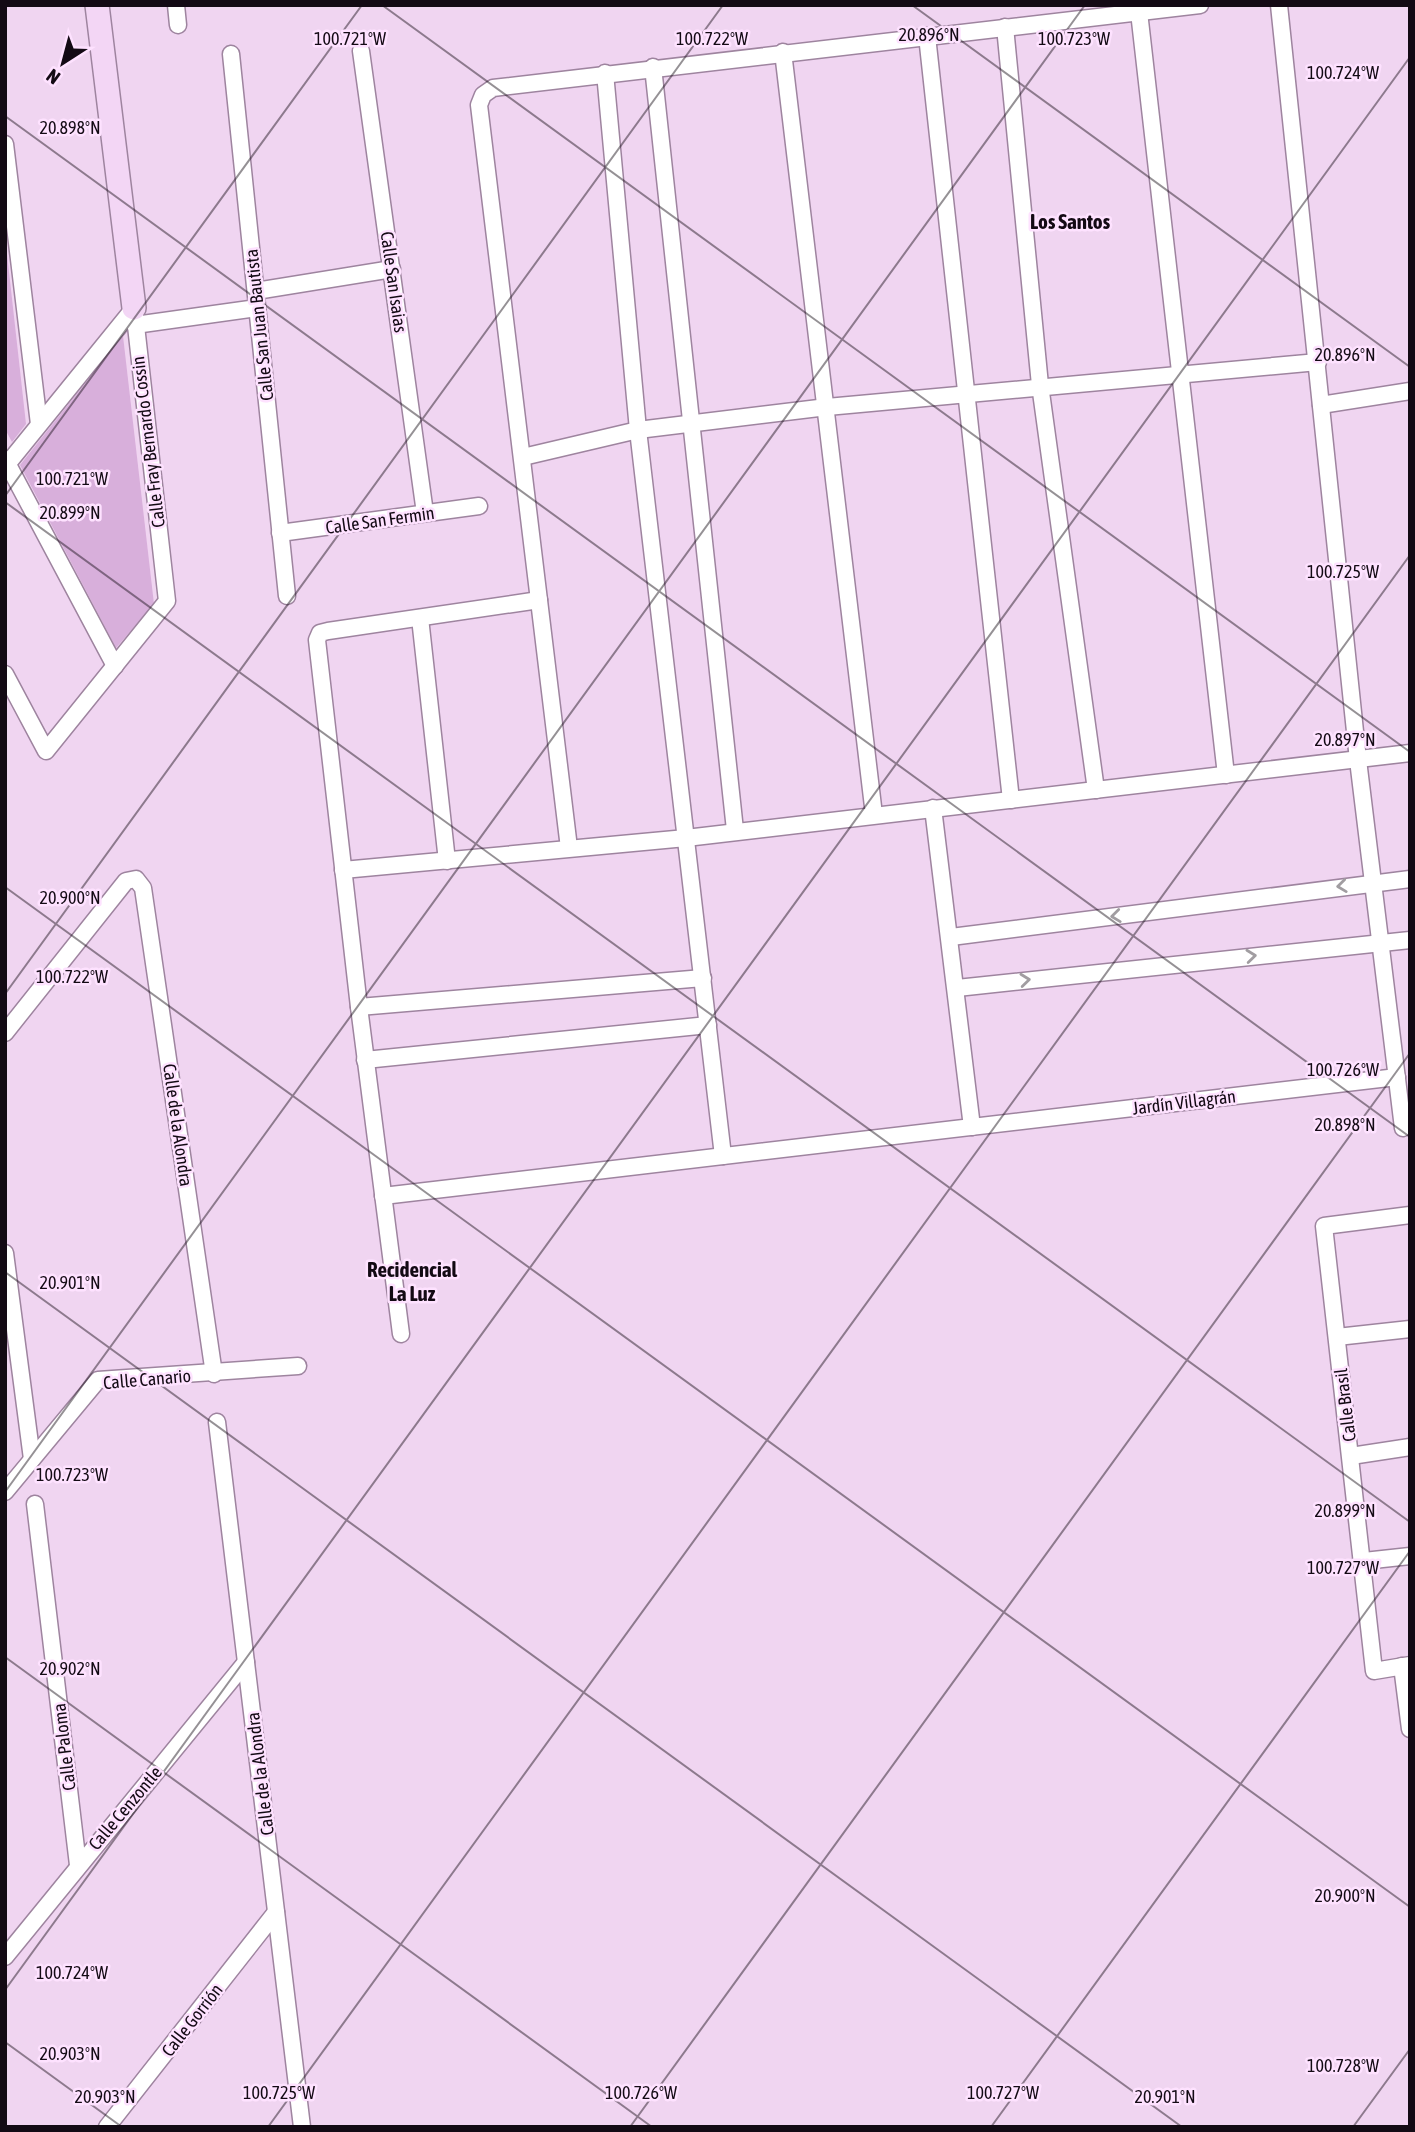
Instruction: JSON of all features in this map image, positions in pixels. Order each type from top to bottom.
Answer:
[{"type":"street","name":"Calle Fray Bernardo Cossin","points":[[5,674],[46,751],[167,601],[97,5]]},
{"type":"street","points":[[176,5],[178,25]]},
{"type":"street","points":[[569,848],[479,105],[483,95],[493,88],[653,67],[1200,5]]},
{"type":"street","points":[[1279,5],[1358,760],[1403,1128]]},
{"type":"street","points":[[1139,12],[1226,775]]},
{"type":"street","points":[[1004,27],[1040,385],[1096,790]]},
{"type":"street","points":[[928,36],[1011,800]]},
{"type":"street","name":"Calle San Isaias","points":[[361,51],[425,513]]},
{"type":"street","points":[[783,52],[874,815]]},
{"type":"street","name":"Calle San Juan Bautista","points":[[231,54],[287,596]]},
{"type":"street","points":[[653,67],[735,830]]},
{"type":"street","points":[[606,73],[638,430],[723,1156]]},
{"type":"street","points":[[5,144],[39,424]]},
{"type":"street","points":[[256,291],[392,269]]},
{"type":"street","points":[[115,666],[6,463],[134,316],[257,308]]},
{"type":"street","points":[[523,457],[638,430],[827,407],[1040,385],[1182,376],[1318,362]]},
{"type":"street","points":[[1321,405],[1410,391]]},
{"type":"street","name":"Calle San Fermin","points":[[281,533],[479,506]]},
{"type":"street","points":[[401,1334],[365,1060],[317,640],[320,633],[328,631],[539,600]]},
{"type":"street","points":[[420,618],[447,861]]},
{"type":"street","points":[[343,870],[686,838],[735,830],[1410,753]]},
{"type":"street","points":[[933,808],[951,937],[972,1127]]},
{"type":"street","points":[[951,937],[1410,878]]},
{"type":"street","name":"Calle de la Alondra","points":[[5,1033],[126,881],[136,879],[144,888],[214,1374]]},
{"type":"street","points":[[957,988],[1410,940]]},
{"type":"street","points":[[359,1007],[703,978]]},
{"type":"street","points":[[365,1060],[708,1024]]},
{"type":"street","name":"Jardín Villagrán","points":[[383,1196],[1397,1076]]},
{"type":"street","name":"Calle Brasil","points":[[1410,1215],[1324,1226],[1351,1456],[1410,1447]]},
{"type":"street","points":[[5,1253],[32,1459]]},
{"type":"street","points":[[1337,1337],[1410,1329]]},
{"type":"street","name":"Calle Canario","points":[[5,1492],[98,1380],[214,1374],[298,1366]]},
{"type":"street","name":"Calle de la Alondra","points":[[217,1422],[302,2127]]},
{"type":"street","points":[[1351,1456],[1374,1671],[1406,1666],[1410,1729]]},
{"type":"street","name":"Calle Paloma","points":[[35,1504],[78,1865]]},
{"type":"street","points":[[1364,1561],[1410,1556]]},
{"type":"street","name":"Calle Cenzontle","points":[[5,1957],[246,1662]]},
{"type":"street","name":"Calle Gorrión","points":[[107,2127],[276,1912]]},
{"type":"shaded area","points":[[5,236],[26,424],[12,442],[5,429]]},
{"type":"shaded area","points":[[123,336],[154,604],[116,648],[20,465]]},
{"type":"district","name":"Los Santos","points":[[1070,221]]},
{"type":"district","name":"Recidencial La Luz","points":[[412,1281]]}]
